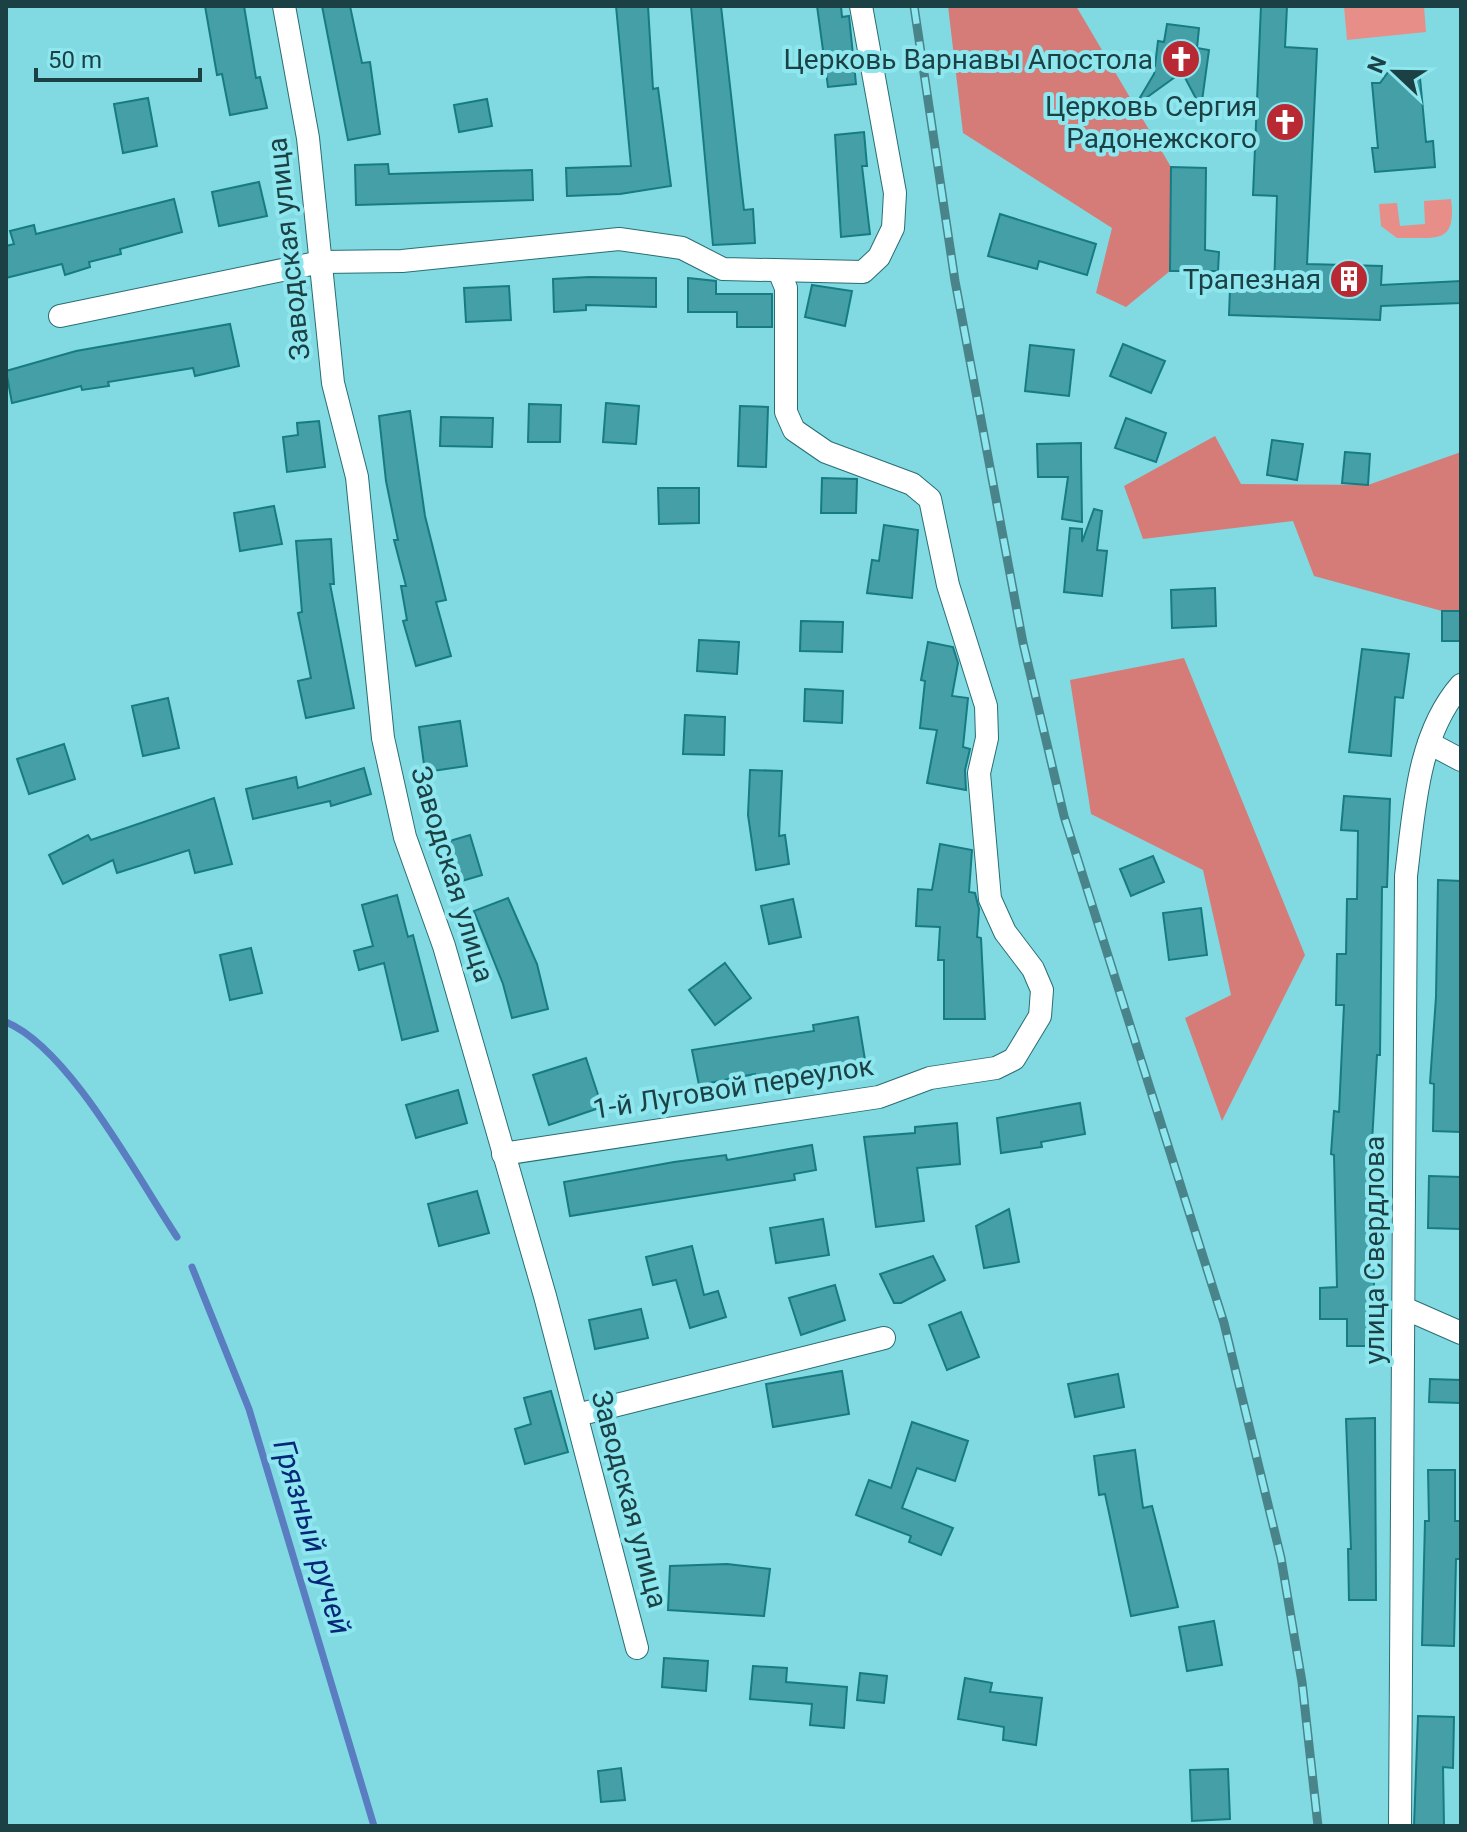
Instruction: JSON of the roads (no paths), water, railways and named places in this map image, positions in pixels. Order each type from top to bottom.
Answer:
[{"type":"street","name":"Заводская улица","points":[[284,6],[308,138],[333,383],[357,477],[383,738],[405,837],[444,946],[577,1415],[637,1648]]},
{"type":"street","points":[[60,316],[321,262],[402,261],[619,239],[682,248],[723,269],[863,272],[879,257],[893,228],[895,193],[861,6]]},
{"type":"street","name":"1-й Луговой переулок","points":[[503,1154],[879,1097],[930,1078],[996,1068],[1014,1059],[1040,1016],[1042,990],[1033,969],[1005,932],[990,899],[979,773],[987,738],[986,706],[948,585],[930,499],[912,484],[826,452],[794,430],[786,412],[786,288],[779,271]]},
{"type":"street","name":"улица Свердлова","points":[[1400,1826],[1406,876],[1414,809],[1429,743],[1438,717],[1461,685]]},
{"type":"street","points":[[1429,743],[1461,760]]},
{"type":"street","points":[[1404,1308],[1461,1333]]},
{"type":"street","points":[[577,1415],[884,1338]]},
{"type":"waterway","name":"Грязный ручей","points":[[6,1022],[30,1037],[78,1086],[177,1237]]},
{"type":"waterway","name":"Грязный ручей","points":[[192,1267],[249,1409],[374,1826]]},
{"type":"railway","points":[[914,6],[955,281],[1023,643],[1064,816],[1224,1323],[1281,1558],[1302,1682],[1318,1826]]},
{"type":"place","name":"Церковь Варнавы Апостола","points":[[1181,59]]},
{"type":"place","name":"Церковь Сергия Радонежского","points":[[1285,122]]},
{"type":"place","name":"Трапезная","points":[[1349,279]]}]
